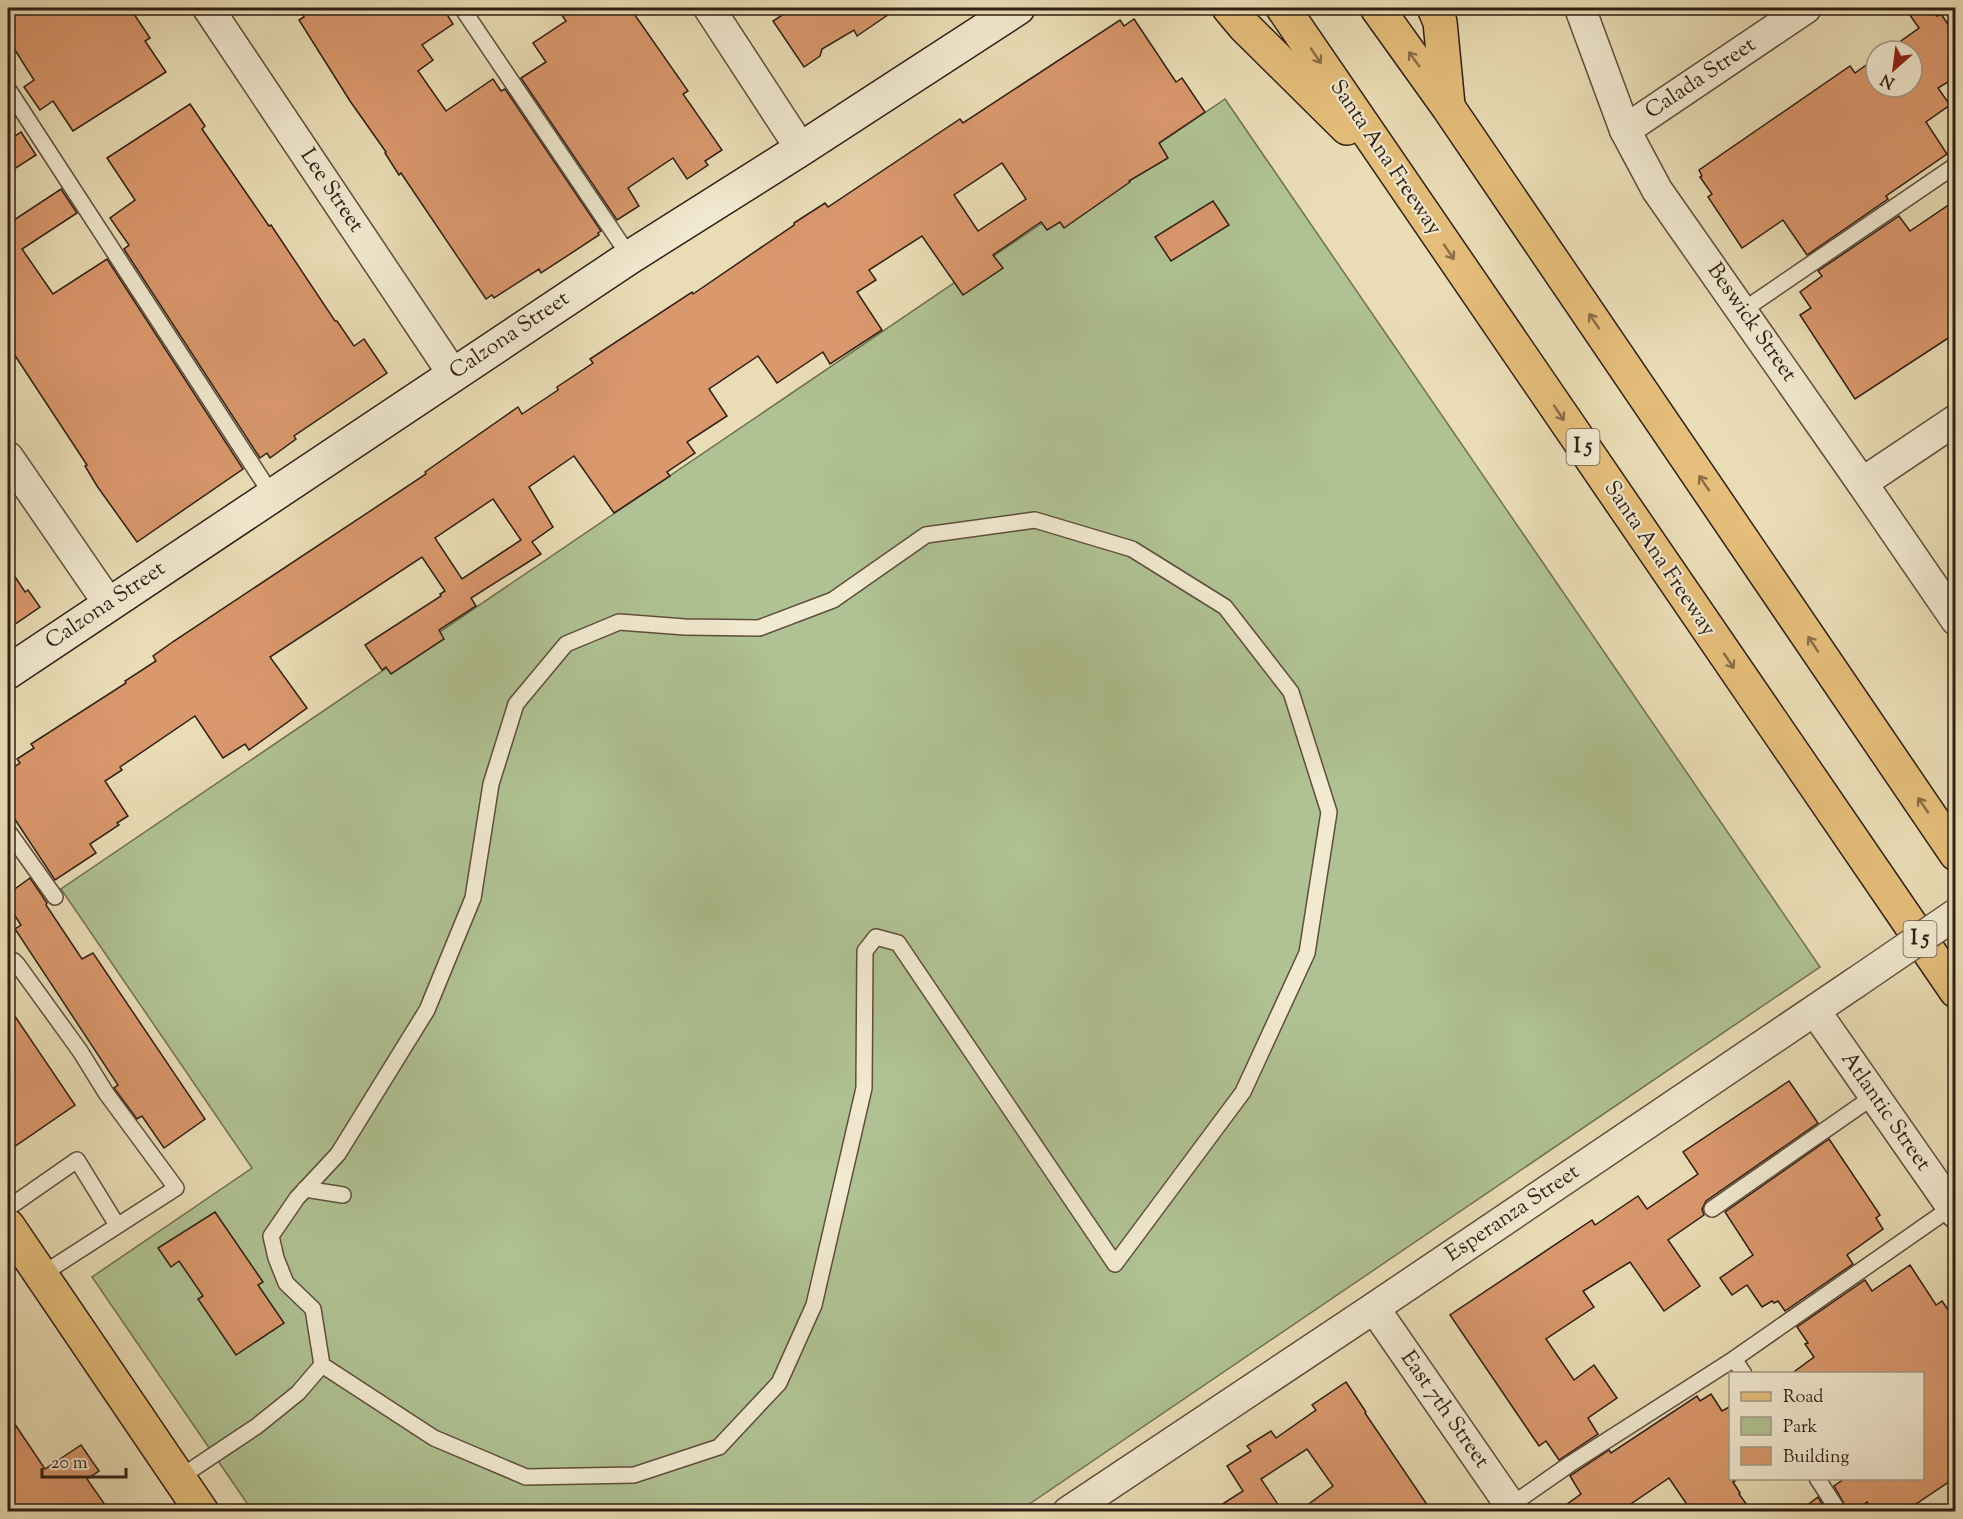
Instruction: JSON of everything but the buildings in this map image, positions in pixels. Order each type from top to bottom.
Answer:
[{"type":"main road","points":[[1229,8],[1244,26],[1397,176]]},
{"type":"main road","name":"Santa Ana Freeway","points":[[1283,8],[1956,991]]},
{"type":"main road","points":[[1377,8],[1448,107],[1956,854]]},
{"type":"main road","points":[[1434,8],[1440,22],[1448,107]]},
{"type":"main road","points":[[8,1226],[202,1512]]},
{"type":"street","name":"Lee Street","points":[[208,8],[453,374]]},
{"type":"street","points":[[709,8],[801,149]]},
{"type":"street","name":"Calzona Street","points":[[8,672],[630,257],[1018,8]]},
{"type":"street","name":"Beswick Street","points":[[1580,8],[1625,130],[1657,190],[1956,620]]},
{"type":"street","name":"Calada Street","points":[[1625,130],[1806,8]]},
{"type":"street","points":[[1862,483],[1956,420]]},
{"type":"street","points":[[8,457],[109,604]]},
{"type":"street","name":"Esperanza Street","points":[[1068,1512],[1956,914]]},
{"type":"street","name":"Atlantic Street","points":[[1815,1011],[1954,1210]]},
{"type":"street","name":"East 7th Street","points":[[1374,1308],[1509,1510]]},
{"type":"lane","points":[[462,8],[630,257]]},
{"type":"lane","points":[[8,88],[272,495]]},
{"type":"lane","points":[[1742,311],[1956,165]]},
{"type":"lane","points":[[1035,520],[1132,549],[1225,607],[1291,692],[1329,812],[1307,953],[1243,1092],[1115,1263],[898,943],[876,937],[866,951],[864,1088],[814,1305],[779,1383],[719,1448],[634,1475],[526,1477],[434,1438],[322,1365],[313,1309],[286,1283],[276,1258],[271,1236],[297,1198],[338,1154],[427,1010],[473,898],[491,784],[516,704],[566,644],[619,622],[685,627],[759,628],[833,600],[926,535],[1035,520]]},
{"type":"lane","points":[[8,831],[55,897]]},
{"type":"lane","points":[[8,960],[17,964],[80,1051],[106,1093],[176,1188],[41,1275]]},
{"type":"lane","points":[[1712,1209],[1874,1096]]},
{"type":"lane","points":[[8,1208],[77,1160],[117,1225]]},
{"type":"lane","points":[[306,1189],[343,1195]]},
{"type":"lane","points":[[1509,1510],[1570,1464],[1734,1359],[1954,1210]]},
{"type":"lane","points":[[1734,1359],[1743,1372]]},
{"type":"lane","points":[[179,1478],[257,1426],[298,1393],[322,1365]]},
{"type":"lane","points":[[1817,1480],[1839,1512]]},
{"type":"green space","points":[[1225,99],[1820,967],[1019,1511],[253,1512],[92,1277],[252,1168],[61,889]]}]
